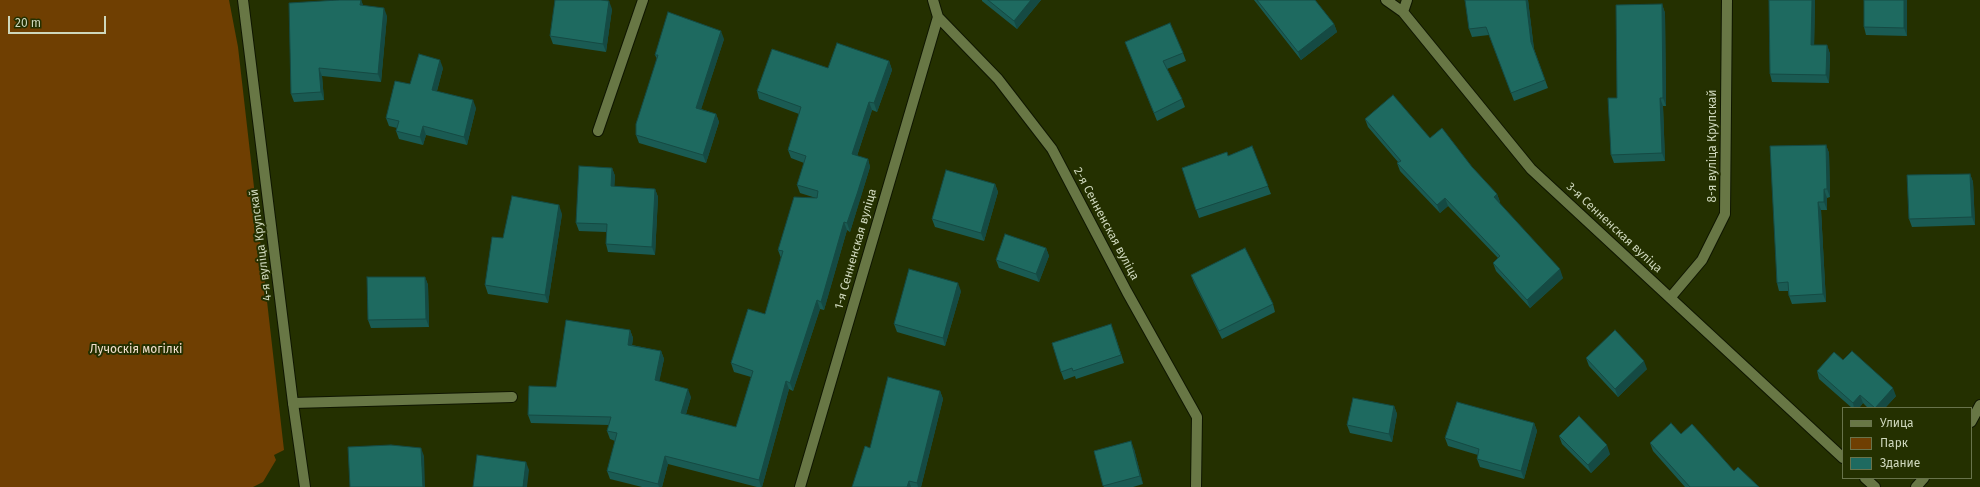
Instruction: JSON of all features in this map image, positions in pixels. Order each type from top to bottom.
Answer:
[{"type":"street","name":"4-я вуліца Крупскай","points":[[243,0],[293,403],[305,487]]},
{"type":"street","points":[[598,131],[643,0]]},
{"type":"street","name":"2-я Сенненская вуліца","points":[[933,0],[938,17],[998,80],[1052,149],[1127,292],[1197,417],[1196,487]]},
{"type":"street","name":"3-я Сенненская вуліца","points":[[1386,0],[1403,12],[1531,169],[1842,457]]},
{"type":"street","points":[[1403,12],[1407,0]]},
{"type":"street","name":"8-я вуліца Крупскай","points":[[1670,298],[1702,260],[1726,214],[1727,0]]},
{"type":"street","name":"1-я Сенненская вуліца","points":[[800,487],[938,17]]},
{"type":"street","points":[[293,403],[512,397]]},
{"type":"street","points":[[1972,420],[1980,406]]},
{"type":"street","points":[[1866,479],[1875,487]]},
{"type":"street","points":[[1916,487],[1923,479]]},
{"type":"green space","name":"Лучоскія могілкі","points":[[0,0],[229,0],[238,47],[284,450],[274,455],[276,460],[263,482],[253,487],[0,487]]},
{"type":"building","points":[[361,0],[360,5],[384,8],[378,74],[319,68],[321,92],[291,94],[289,3]]},
{"type":"building","points":[[555,0],[609,1],[603,44],[550,36]]},
{"type":"building","points":[[988,0],[1031,0],[1014,21]]},
{"type":"building","points":[[1257,0],[1315,0],[1334,24],[1298,52]]},
{"type":"building","points":[[1465,0],[1526,0],[1531,42],[1545,80],[1511,93],[1486,27],[1469,29]]},
{"type":"building","points":[[1769,0],[1812,0],[1811,45],[1827,45],[1826,75],[1770,74]]},
{"type":"building","points":[[1864,0],[1904,0],[1904,28],[1864,27]]},
{"type":"building","points":[[1662,4],[1663,98],[1660,98],[1662,153],[1611,155],[1608,98],[1617,98],[1616,5]]},
{"type":"building","points":[[668,12],[721,31],[696,108],[716,114],[703,155],[636,135],[636,124],[658,55],[655,55]]},
{"type":"building","points":[[1170,23],[1183,53],[1163,61],[1182,99],[1154,113],[1125,42]]},
{"type":"building","points":[[837,43],[889,61],[874,103],[869,102],[852,154],[868,159],[847,223],[844,222],[821,302],[817,300],[790,383],[786,381],[759,480],[665,456],[658,484],[607,471],[617,433],[607,431],[611,417],[528,415],[529,386],[556,387],[566,320],[630,330],[628,345],[661,351],[655,380],[688,389],[681,413],[736,427],[753,371],[731,363],[748,309],[765,314],[783,251],[778,250],[794,197],[817,198],[818,191],[797,185],[806,156],[788,150],[801,107],[757,91],[772,49],[828,68]]},
{"type":"building","points":[[419,54],[440,60],[432,90],[473,100],[464,137],[423,126],[420,137],[396,131],[399,121],[386,118],[395,81],[410,84]]},
{"type":"building","points":[[1393,95],[1430,138],[1442,128],[1472,167],[1497,194],[1494,197],[1560,269],[1527,300],[1493,263],[1500,256],[1445,198],[1437,205],[1397,163],[1401,161],[1365,119]]},
{"type":"building","points":[[1826,145],[1827,189],[1824,189],[1824,202],[1818,202],[1823,294],[1789,296],[1788,282],[1777,283],[1770,146]]},
{"type":"building","points":[[1252,146],[1268,186],[1196,210],[1182,168],[1227,152],[1228,156]]},
{"type":"building","points":[[579,166],[612,168],[611,186],[655,189],[652,247],[606,244],[607,224],[576,223]]},
{"type":"building","points":[[946,170],[995,184],[981,233],[932,219]]},
{"type":"building","points":[[1970,174],[1972,217],[1909,219],[1907,175]]},
{"type":"building","points":[[512,196],[559,205],[545,295],[485,285],[492,237],[503,238]]},
{"type":"building","points":[[1005,234],[1046,248],[1036,274],[996,260]]},
{"type":"building","points":[[1245,248],[1273,304],[1219,331],[1191,275]]},
{"type":"building","points":[[909,269],[958,283],[943,338],[894,324]]},
{"type":"building","points":[[367,277],[425,277],[426,319],[368,320]]},
{"type":"building","points":[[1111,324],[1121,355],[1073,371],[1072,368],[1061,372],[1052,343]]},
{"type":"building","points":[[1615,330],[1644,361],[1615,389],[1586,358]]},
{"type":"building","points":[[1852,351],[1893,388],[1876,407],[1874,407],[1860,395],[1853,403],[1817,371],[1834,352],[1843,360]]},
{"type":"building","points":[[888,377],[940,391],[917,483],[909,481],[907,487],[852,487],[865,446],[870,448]]},
{"type":"building","points":[[1353,398],[1394,406],[1389,434],[1347,425]]},
{"type":"building","points":[[1457,402],[1534,423],[1521,471],[1477,459],[1479,449],[1445,438]]},
{"type":"building","points":[[1579,416],[1607,445],[1588,465],[1559,436]]},
{"type":"building","points":[[1671,423],[1681,434],[1692,424],[1734,471],[1738,467],[1759,487],[1690,487],[1650,443]]},
{"type":"building","points":[[1131,441],[1140,476],[1103,486],[1094,451]]},
{"type":"building","points":[[391,445],[421,448],[423,487],[350,487],[348,447]]},
{"type":"building","points":[[477,455],[526,462],[523,487],[473,487]]}]
